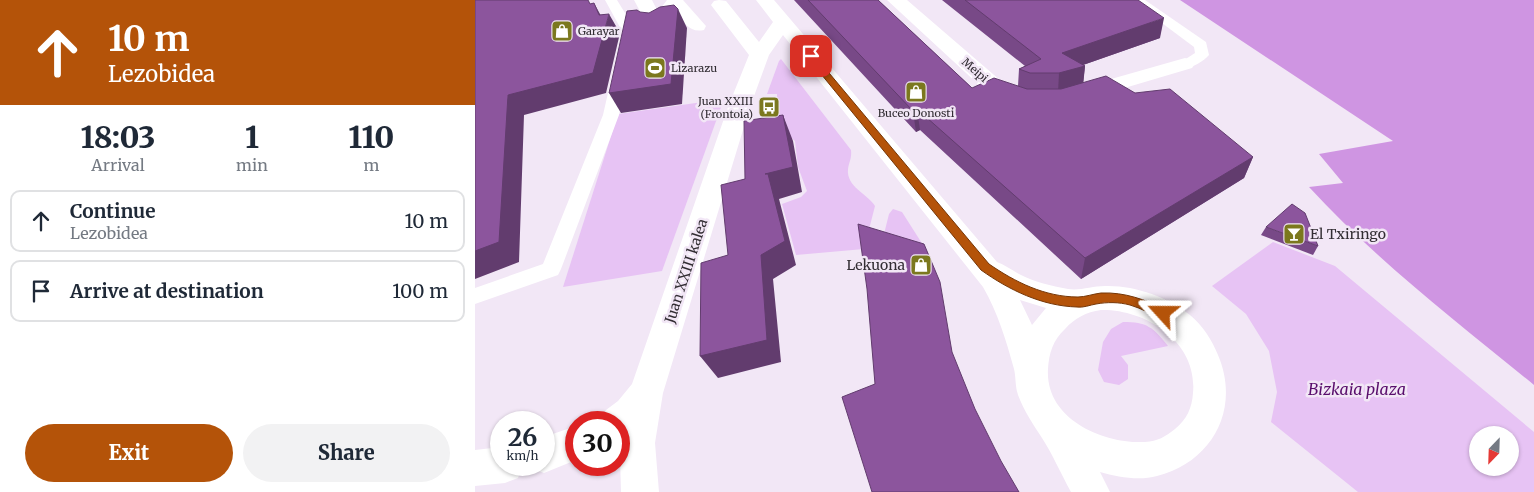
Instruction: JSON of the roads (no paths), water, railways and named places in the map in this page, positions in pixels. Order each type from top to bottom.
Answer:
[{"type":"street","points":[[643,0],[657,26],[676,1],[697,26]]},
{"type":"street","name":"Meipi","points":[[896,0],[1000,92],[1017,100],[1038,103]]},
{"type":"street","points":[[715,3],[731,10],[756,5],[783,22],[985,267],[1000,289],[1013,314],[1023,340],[1031,368],[1033,387],[1040,406],[1091,492]]},
{"type":"street","points":[[715,3],[759,55],[780,43],[792,43],[803,46]]},
{"type":"street","name":"Juan XXIII kalea","points":[[640,492],[637,443],[646,393],[739,107],[759,55],[783,22]]},
{"type":"street","points":[[1068,99],[1185,64]]},
{"type":"street","points":[[985,267],[1005,281],[1028,292],[1052,299],[1079,303]]},
{"type":"street","points":[[1031,368],[1035,346],[1044,328],[1059,313],[1079,303],[1096,299],[1115,298],[1133,300],[1172,318],[1188,332],[1201,350],[1209,369],[1211,390],[1208,410],[1200,429],[1181,446],[1157,458],[1129,460],[1101,455],[1074,443],[1053,425]]},
{"type":"street","points":[[630,413],[646,393]]},
{"type":"lane","points":[[477,296],[551,270],[611,115],[629,31],[611,0]]},
{"type":"lane","points":[[1137,0],[1201,45],[1203,55],[1185,64]]},
{"type":"place","name":"Garayar","points":[[562,31]]},
{"type":"place","name":"Lizarazu","points":[[655,68]]},
{"type":"place","name":"Buceo Donosti","points":[[916,92]]},
{"type":"place","name":"Juan XXIII (Frontoia)","points":[[769,107]]},
{"type":"place","name":"El Txiringo","points":[[1294,234]]},
{"type":"place","name":"Lekuona","points":[[921,265]]},
{"type":"park label","name":"Bizkaia plaza","points":[[1357,389]]}]
